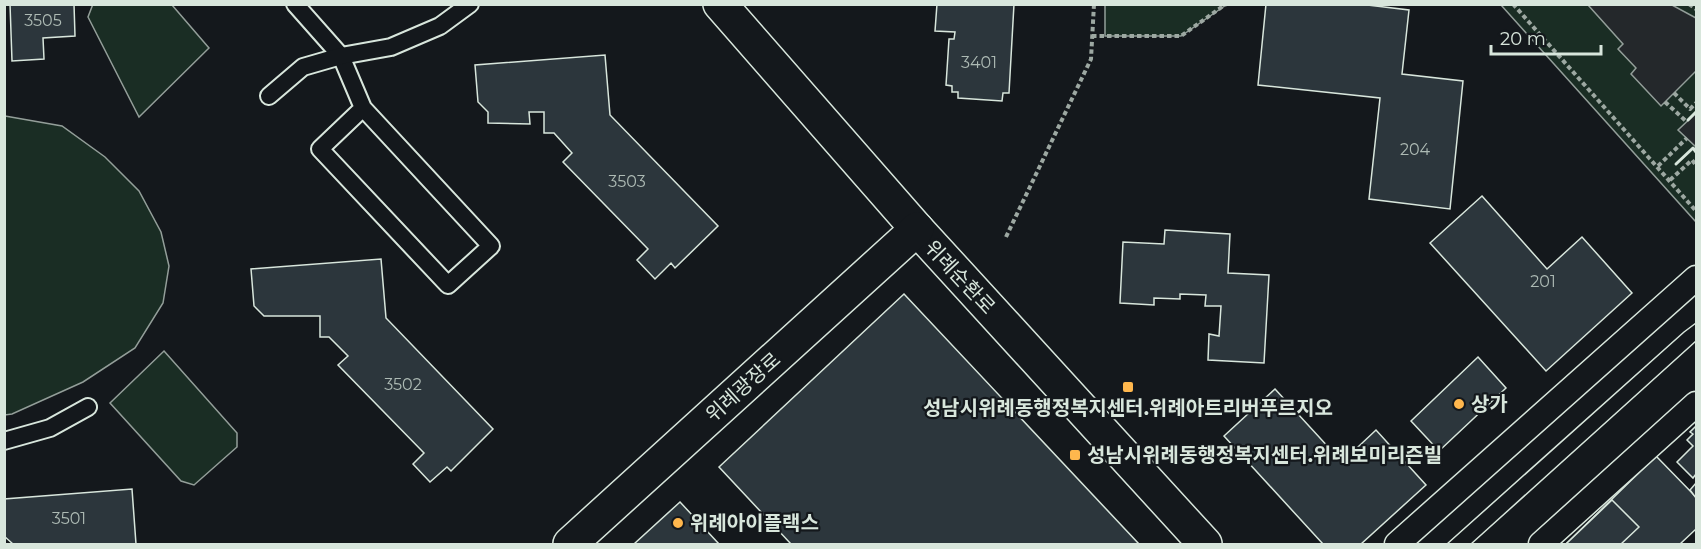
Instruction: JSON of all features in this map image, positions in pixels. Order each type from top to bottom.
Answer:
[{"type":"street","name":"위례순환로","points":[[720,4],[917,229],[1205,544]]},
{"type":"street","name":"위례광장로","points":[[570,544],[917,229]]},
{"type":"street","points":[[1397,544],[1696,278]]},
{"type":"street","points":[[1541,544],[1696,404]]},
{"type":"lane","points":[[295,4],[341,56],[363,108],[490,246],[448,285],[320,149],[363,108]]},
{"type":"lane","points":[[269,96],[303,67],[341,56],[391,47],[440,26],[470,4]]},
{"type":"lane","points":[[4,441],[50,428],[88,407]]},
{"type":"path","points":[[1006,237],[1091,59],[1094,4]]},
{"type":"path","points":[[1092,36],[1180,36],[1226,4]]},
{"type":"path","points":[[1513,4],[1696,211]]},
{"type":"path","points":[[1689,4],[1696,9]]},
{"type":"path","points":[[1674,93],[1690,109],[1696,103]]},
{"type":"path","points":[[1665,102],[1687,122]]},
{"type":"path","points":[[1658,166],[1687,138]]},
{"type":"path","points":[[1670,180],[1692,160],[1696,165]]},
{"type":"green space","points":[[93,4],[172,5],[209,48],[139,117],[88,17]]},
{"type":"green space","points":[[1105,4],[1226,5],[1181,36],[1105,36]]},
{"type":"green space","points":[[1501,5],[1696,5],[1696,222]]},
{"type":"green space","points":[[5,116],[62,126],[105,157],[139,191],[161,232],[169,266],[163,303],[135,348],[83,382],[12,414],[5,415]]},
{"type":"green space","points":[[164,351],[237,433],[237,447],[194,485],[181,481],[110,403]]},
{"type":"shaded area","points":[[1588,5],[1672,5],[1696,18],[1696,71],[1661,106],[1631,74],[1636,68],[1618,49],[1623,44]]},
{"type":"shaded area","points":[[1696,113],[1696,147],[1678,130]]},
{"type":"building","points":[[10,4],[74,4],[75,36],[43,38],[44,59],[12,61]]},
{"type":"building","points":[[937,4],[1014,4],[1009,93],[1003,93],[1002,101],[958,98],[958,92],[952,92],[952,86],[946,85],[949,39],[954,39],[955,32],[935,31]]},
{"type":"building","points":[[1266,4],[1359,4],[1409,10],[1402,74],[1463,81],[1450,209],[1369,199],[1380,98],[1258,85]]},
{"type":"building","points":[[605,55],[610,115],[718,226],[675,268],[671,263],[655,279],[637,260],[648,249],[563,162],[572,153],[554,133],[544,133],[544,112],[529,112],[530,124],[488,123],[488,112],[478,102],[475,65]]},
{"type":"building","points":[[1482,196],[1547,269],[1582,237],[1632,293],[1546,371],[1430,243]]},
{"type":"building","points":[[1165,230],[1230,234],[1228,273],[1269,275],[1264,363],[1208,360],[1209,334],[1219,336],[1221,306],[1205,306],[1206,295],[1180,294],[1180,299],[1154,298],[1154,305],[1120,303],[1123,242],[1164,244]]},
{"type":"building","points":[[381,259],[386,318],[493,429],[451,471],[447,467],[430,482],[413,464],[424,453],[338,365],[348,356],[329,337],[320,337],[320,316],[264,316],[254,306],[251,269]]},
{"type":"building","points":[[904,294],[1139,544],[791,544],[719,467]]},
{"type":"building","name":"상가","points":[[1478,357],[1506,388],[1439,451],[1411,421]]},
{"type":"building","points":[[1275,389],[1342,462],[1376,430],[1426,485],[1361,544],[1323,544],[1224,436]]},
{"type":"building","points":[[1696,426],[1696,474],[1693,478],[1677,462],[1693,446],[1687,440],[1693,434],[1690,432]]},
{"type":"building","points":[[1656,456],[1696,497],[1696,529],[1680,544],[1566,544]]},
{"type":"building","points":[[1696,483],[1696,498],[1690,490]]},
{"type":"building","points":[[132,489],[136,544],[13,544],[4,536],[4,499]]},
{"type":"building","points":[[1612,500],[1639,527],[1621,544],[1566,544]]},
{"type":"building","name":"위례아이플랙스","points":[[680,502],[719,544],[634,544]]},
{"type":"tram line","points":[[1447,544],[1696,323]]},
{"type":"tram line","points":[[1471,544],[1696,341]]},
{"type":"wall","points":[[1688,120],[1696,112]]},
{"type":"wall","points":[[1676,164],[1693,148],[1696,152]]},
{"type":"place","name":"성남시위례동행정복지센터.위례아트리버푸르지오","points":[[1128,387]]},
{"type":"place","name":"상가","points":[[1459,404]]},
{"type":"place","name":"성남시위례동행정복지센터.위례보미리즌빌","points":[[1075,455]]},
{"type":"place","name":"위례아이플랙스","points":[[678,523]]}]
